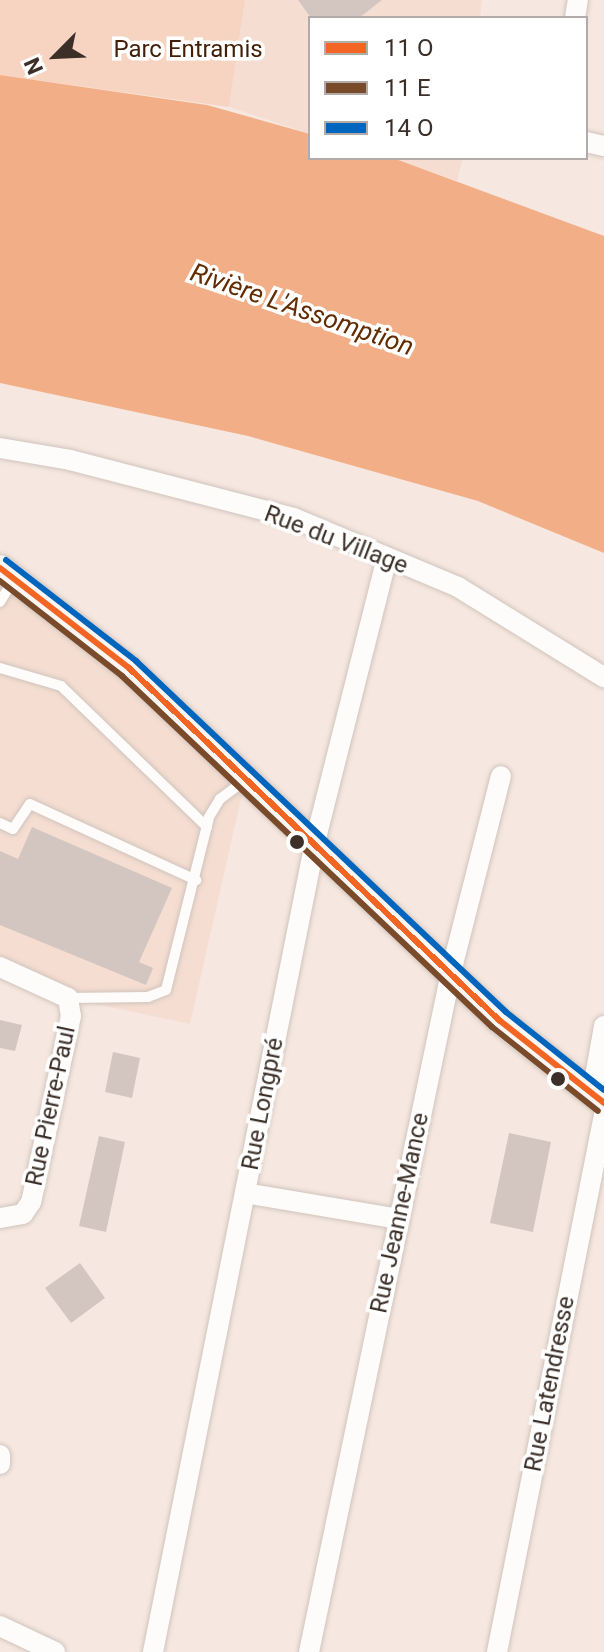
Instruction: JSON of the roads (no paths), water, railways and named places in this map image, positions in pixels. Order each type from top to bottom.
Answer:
[{"type":"main road","points":[[7,573],[129,668],[499,1020],[600,1104]]},
{"type":"street","name":"Rue du Village","points":[[0,448],[70,460],[294,518],[458,587],[604,677]]},
{"type":"street","name":"Rue Longpré","points":[[153,1652],[315,842],[387,558]]},
{"type":"street","name":"Rue Jeanne-Mance","points":[[309,1652],[451,972],[501,776]]},
{"type":"street","name":"Rue Pierre-Paul","points":[[0,967],[68,998],[71,1016],[31,1202],[23,1214],[0,1218]]},
{"type":"street","name":"Rue Latendresse","points":[[497,1652],[600,1104],[604,1026]]},
{"type":"street","points":[[245,1193],[399,1219]]},
{"type":"street","points":[[0,1455],[0,1464]]},
{"type":"street","points":[[0,1626],[55,1652]]},
{"type":"lane","points":[[0,602],[7,573]]},
{"type":"lane","points":[[0,668],[61,686],[207,827]]},
{"type":"lane","points":[[68,998],[148,997],[166,990],[207,827],[220,799],[248,778]]},
{"type":"lane","points":[[0,823],[13,829],[30,804],[196,880]]},
{"type":"water","name":"Rivière L'Assomption","points":[[0,75],[207,105],[308,133],[308,160],[398,160],[604,236],[604,553],[478,501],[248,436],[0,383]]},
{"type":"park label","name":"Parc Entramis","points":[[188,50]]}]
